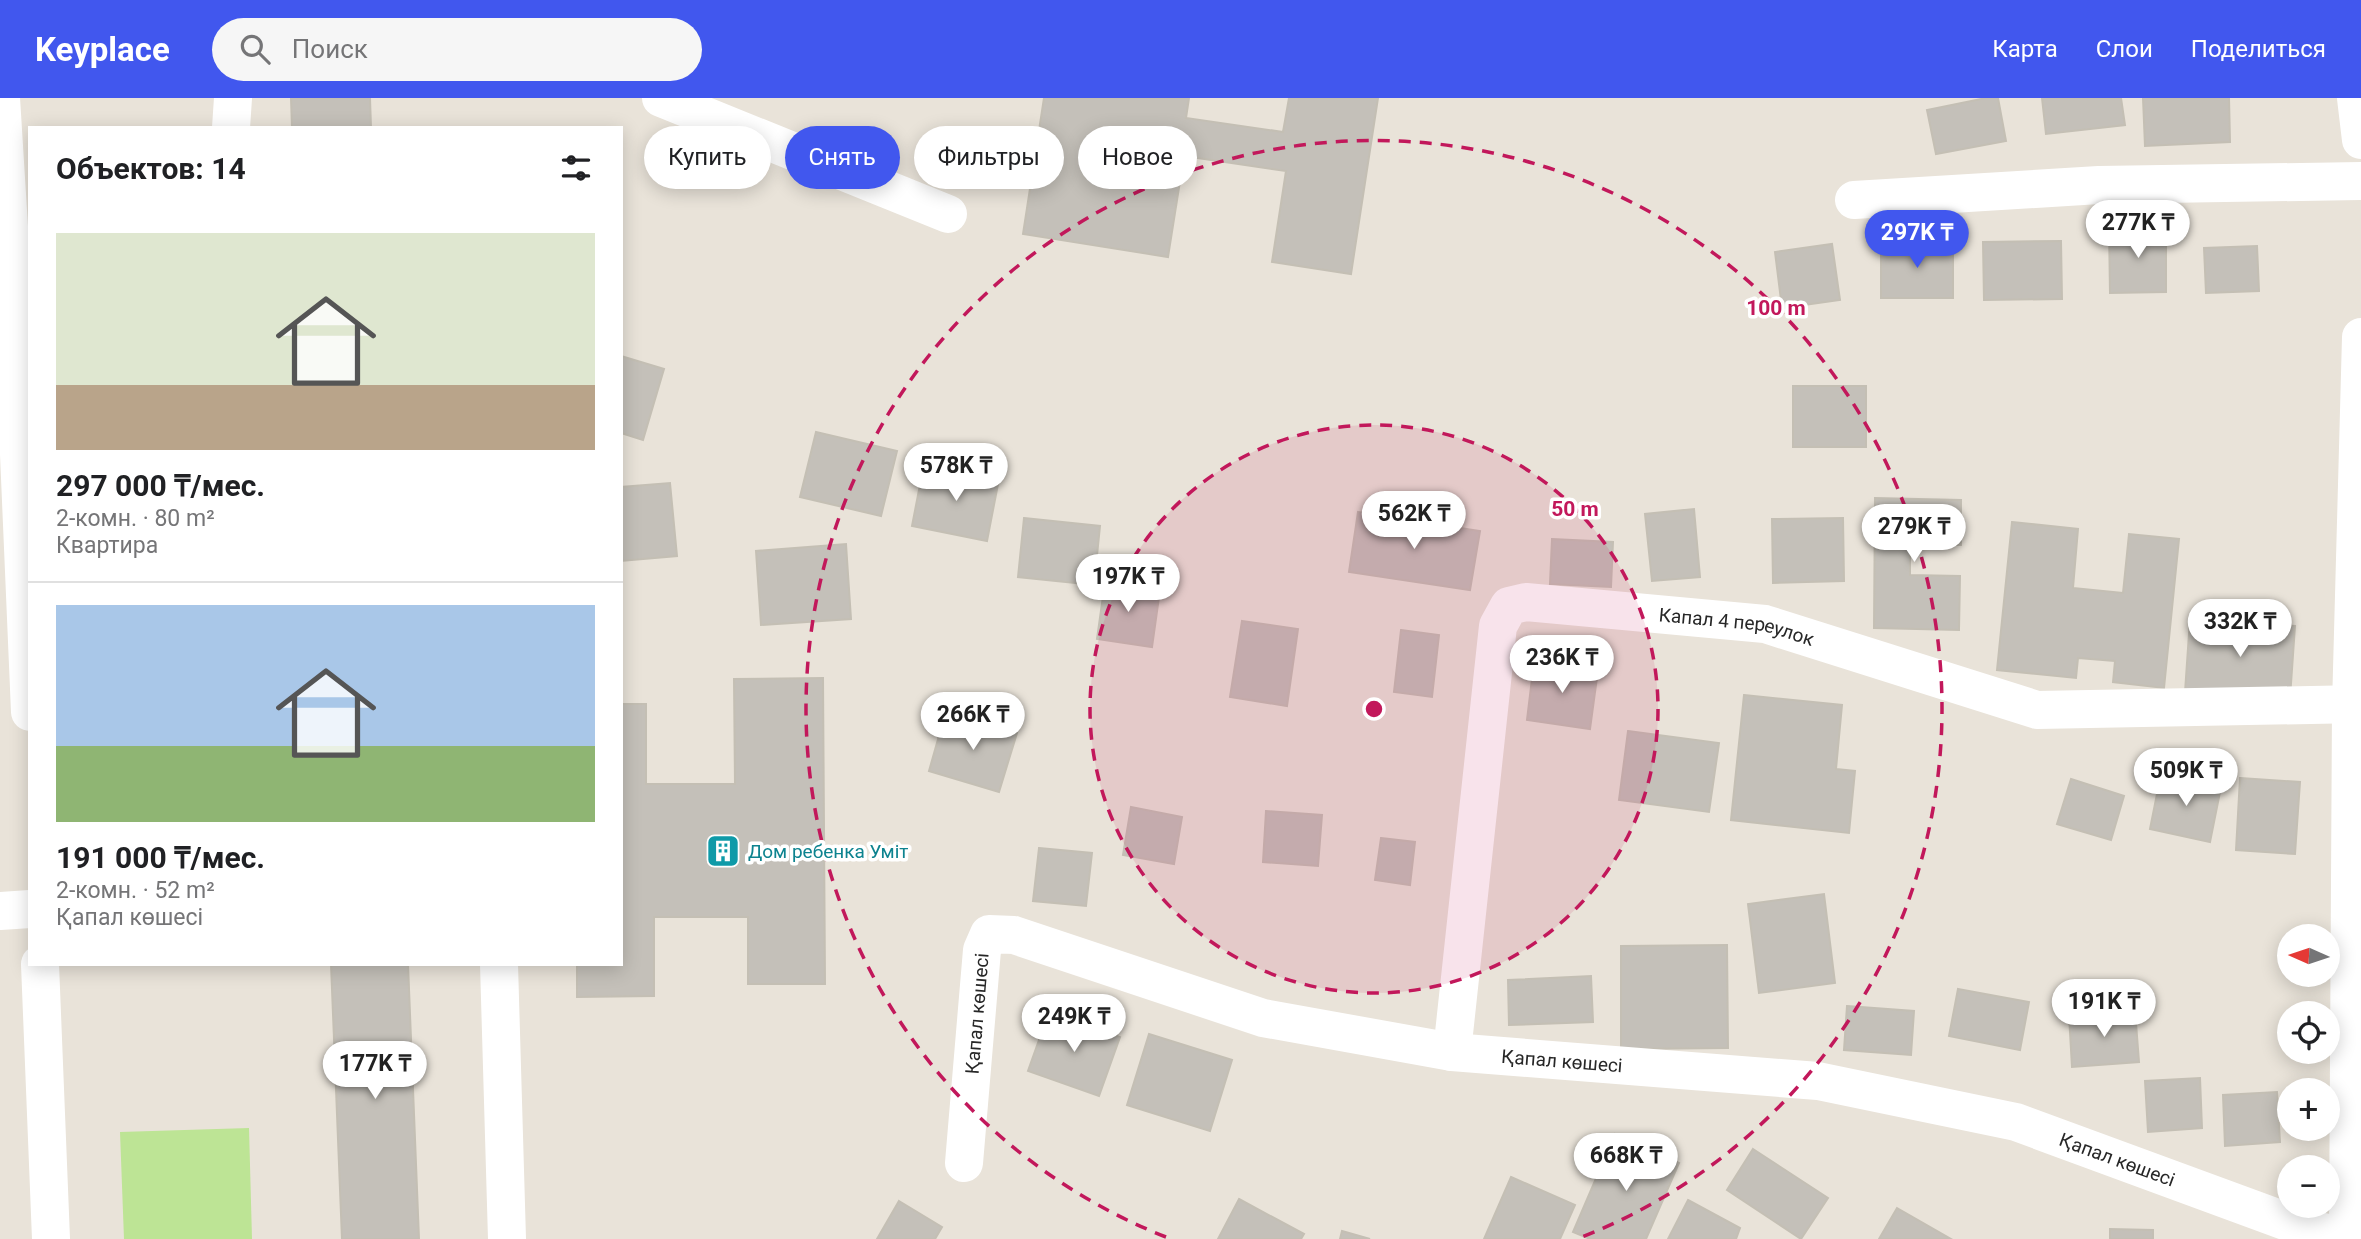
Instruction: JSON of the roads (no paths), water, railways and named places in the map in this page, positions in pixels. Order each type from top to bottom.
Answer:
[{"type":"street","points":[[1,98],[20,243],[28,618]]},
{"type":"street","points":[[231,126],[233,98]]},
{"type":"street","points":[[662,98],[948,214]]},
{"type":"street","points":[[2356,98],[2361,141]]},
{"type":"street","points":[[1854,200],[2099,185],[2361,181]]},
{"type":"street","points":[[2353,1237],[2361,337]]},
{"type":"street","name":"Капал 4 переулок","points":[[1452,1052],[1498,626],[1509,606],[1526,602],[1765,624],[2036,710],[2356,705]]},
{"type":"street","points":[[0,911],[28,909]]},
{"type":"street","name":"Қапал көшесі","points":[[964,1163],[982,950],[989,934],[1014,934],[1264,1018],[1452,1052],[1818,1081],[2016,1122],[2298,1234],[2353,1237]]},
{"type":"street","points":[[40,966],[51,1239]]},
{"type":"street","points":[[499,966],[506,1239]]},
{"type":"place","name":"Дом ребенка Умiт","points":[[723,851]]}]
